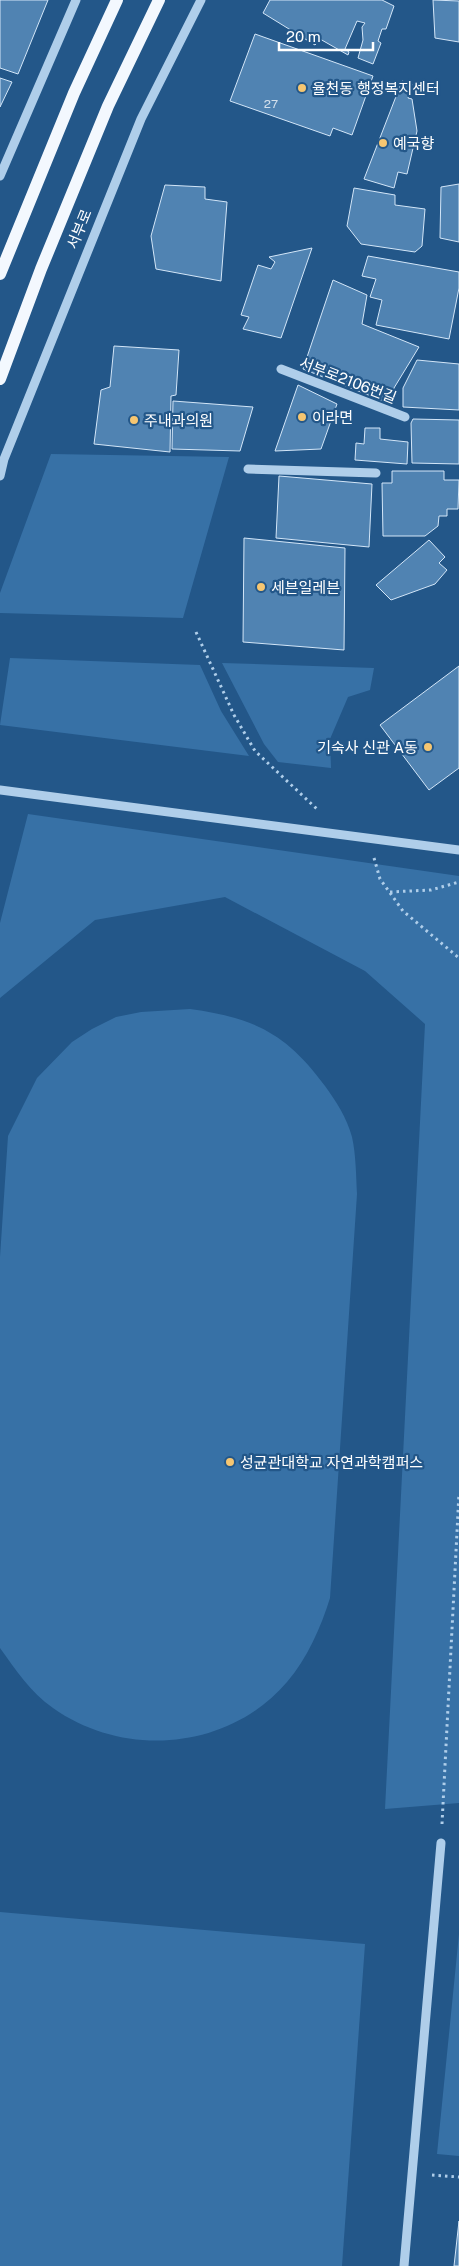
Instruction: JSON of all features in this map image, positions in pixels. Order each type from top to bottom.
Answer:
[{"type":"main road","points":[[0,274],[74,93],[117,0]]},
{"type":"main road","name":"서부로","points":[[0,379],[41,269],[108,106],[159,0]]},
{"type":"street","points":[[0,176],[76,0]]},
{"type":"street","name":"서부로","points":[[0,476],[4,458],[141,119],[201,0]]},
{"type":"street","name":"서부로2106번길","points":[[281,369],[404,417]]},
{"type":"street","points":[[248,469],[376,472]]},
{"type":"street","points":[[0,790],[459,850]]},
{"type":"street","points":[[404,2266],[441,1843]]},
{"type":"path","points":[[196,632],[234,716],[255,751],[344,835]]},
{"type":"path","points":[[368,838],[380,879],[403,911],[459,958]]},
{"type":"path","points":[[389,892],[431,890],[459,882]]},
{"type":"path","points":[[441,1843],[459,1493]]},
{"type":"shaded area","points":[[51,454],[229,457],[183,618],[0,613],[0,593]]},
{"type":"shaded area","points":[[10,658],[200,665],[221,711],[249,756],[0,725]]},
{"type":"shaded area","points":[[222,663],[374,668],[370,690],[348,697],[330,739],[331,768],[278,762],[264,744]]},
{"type":"shaded area","points":[[28,814],[459,876],[459,1803],[385,1809],[425,1024],[365,971],[225,897],[95,920],[0,998],[0,923]]},
{"type":"shaded area","points":[[190,1009],[233,1017],[251,1023],[282,1041],[311,1068],[337,1104],[350,1130],[356,1165],[357,1194],[330,1598],[322,1620],[313,1642],[301,1663],[287,1682],[263,1705],[236,1722],[206,1734],[175,1740],[143,1740],[112,1735],[81,1724],[53,1708],[30,1688],[0,1648],[0,1257],[8,1136],[37,1078],[72,1042],[116,1017],[141,1012]]},
{"type":"shaded area","points":[[0,1912],[365,1944],[342,2266],[0,2266]]},
{"type":"shaded area","points":[[459,1934],[459,2156],[437,2154]]},
{"type":"building","points":[[0,0],[48,0],[18,74],[0,68]]},
{"type":"building","points":[[270,0],[382,0],[394,6],[386,29],[382,29],[378,41],[381,43],[373,64],[358,58],[363,40],[362,27],[365,23],[357,21],[345,49],[349,52],[348,55],[320,39],[315,45],[263,13]]},
{"type":"building","points":[[433,0],[459,1],[459,42],[435,38]]},
{"type":"building","name":"율천동 행정복지센터","points":[[255,34],[373,76],[352,135],[333,128],[330,136],[230,101]]},
{"type":"building","points":[[0,78],[12,82],[0,107]]},
{"type":"building","points":[[402,81],[412,84],[408,98],[412,99],[417,131],[407,174],[398,172],[394,188],[364,179]]},
{"type":"building","points":[[459,184],[459,242],[440,238],[441,187]]},
{"type":"building","points":[[165,185],[205,187],[205,199],[227,202],[221,281],[156,269],[151,236]]},
{"type":"building","points":[[354,188],[395,195],[395,205],[425,209],[422,246],[415,252],[361,244],[347,226]]},
{"type":"building","points":[[312,248],[281,338],[243,329],[249,317],[241,315],[258,265],[271,269],[275,262],[269,257]]},
{"type":"building","points":[[368,256],[459,272],[459,288],[449,339],[376,325],[382,300],[370,297],[376,279],[362,276]]},
{"type":"building","points":[[333,280],[367,295],[362,324],[419,347],[394,388],[391,404],[303,369]]},
{"type":"building","name":"주내과의원","points":[[114,346],[179,350],[176,395],[171,396],[170,452],[94,444],[101,390],[110,387]]},
{"type":"building","points":[[417,360],[459,364],[459,410],[403,407],[403,388]]},
{"type":"building","points":[[298,385],[337,404],[321,449],[275,451]]},
{"type":"building","points":[[173,401],[253,407],[240,451],[172,449]]},
{"type":"building","points":[[413,419],[459,420],[459,464],[412,463],[411,423]]},
{"type":"building","points":[[365,428],[380,428],[380,439],[408,442],[407,464],[355,460],[356,443],[364,444]]},
{"type":"building","points":[[392,471],[444,471],[444,480],[459,480],[458,509],[447,509],[447,516],[439,516],[438,526],[425,536],[383,536],[382,483],[392,483]]},
{"type":"building","points":[[279,476],[372,484],[369,547],[276,538]]},
{"type":"building","points":[[244,538],[345,548],[344,650],[243,642]]},
{"type":"building","points":[[429,540],[445,557],[439,563],[447,570],[435,584],[391,600],[376,585]]},
{"type":"building","name":"기숙사 신관 A동","points":[[459,666],[459,768],[429,790],[380,725]]},
{"type":"building","points":[[459,2221],[459,2266],[454,2266]]},
{"type":"place","name":"율천동 행정복지센터","points":[[302,88]]},
{"type":"place","name":"예국향","points":[[383,143]]},
{"type":"place","name":"이라면","points":[[302,417]]},
{"type":"place","name":"주내과의원","points":[[134,420]]},
{"type":"place","name":"세븐일레븐","points":[[261,587]]},
{"type":"place","name":"기숙사 신관 A동","points":[[428,747]]},
{"type":"place","name":"성균관대학교 자연과학캠퍼스","points":[[230,1462]]}]
